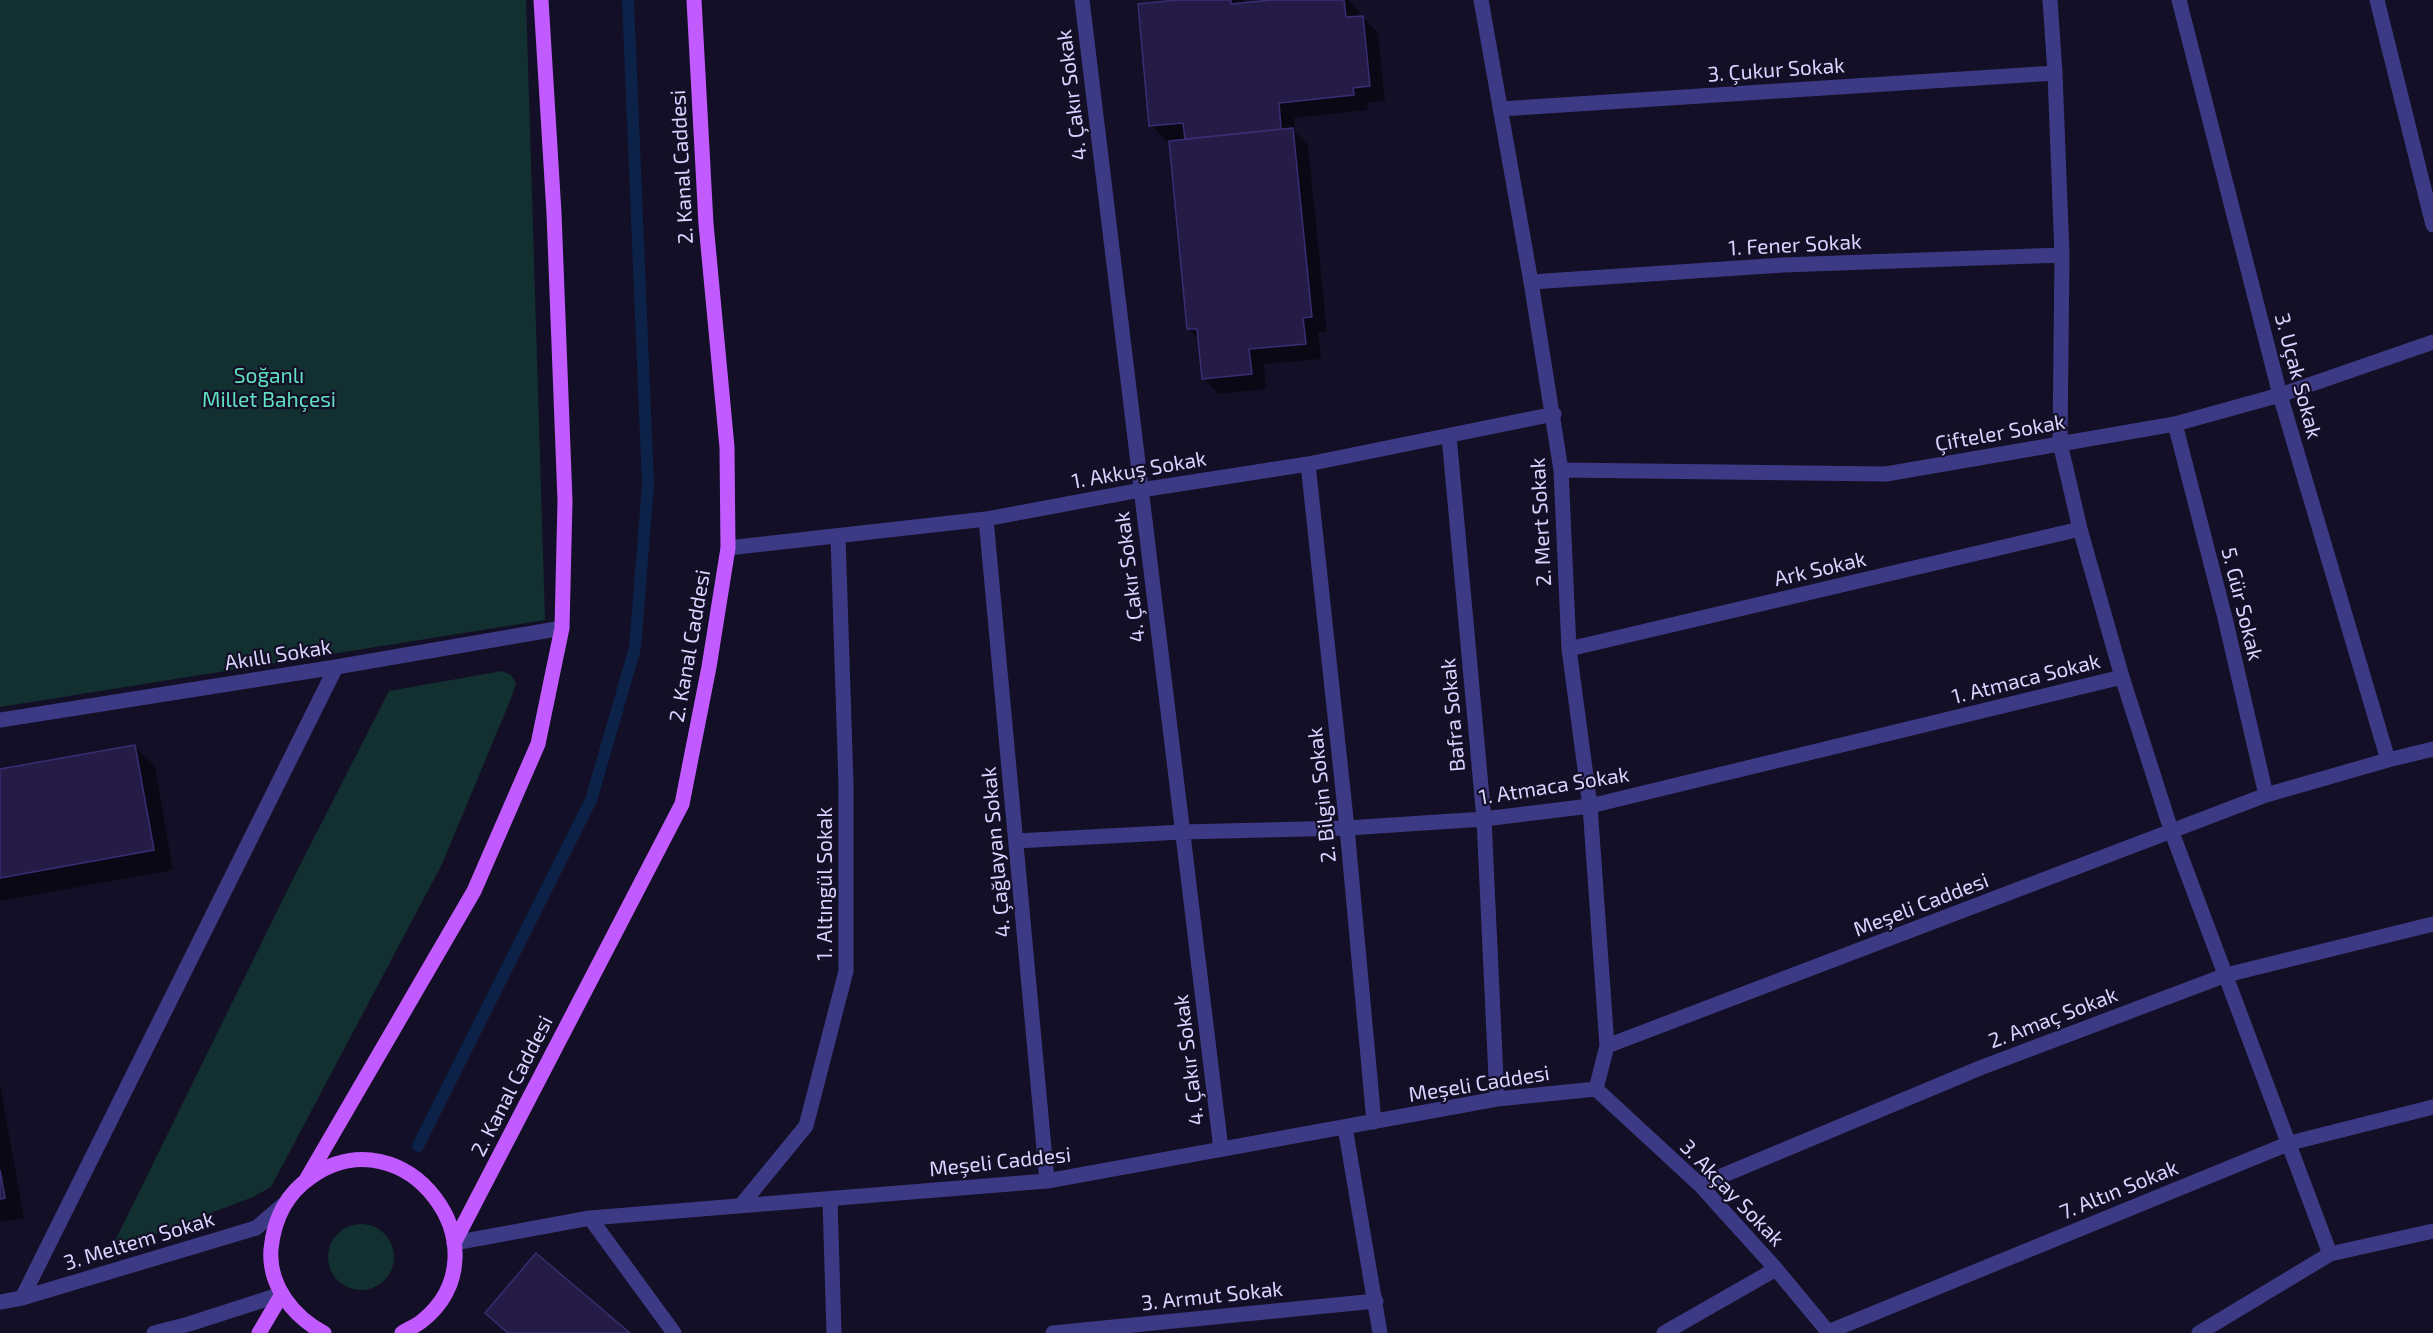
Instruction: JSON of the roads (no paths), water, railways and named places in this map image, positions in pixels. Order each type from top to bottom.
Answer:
[{"type":"main road","points":[[306,1180],[474,891],[538,744],[562,628],[565,501],[554,213],[541,0]]},
{"type":"main road","name":"2. Kanal Caddesi","points":[[454,1243],[682,804],[709,667],[728,548],[727,447],[706,224],[694,0]]},
{"type":"main road","points":[[324,1333],[305,1323],[284,1300],[274,1277],[270,1253],[273,1228],[283,1205],[306,1180],[323,1168],[350,1161],[378,1161],[404,1169],[427,1186],[443,1208],[451,1225],[454,1243],[450,1280],[442,1297],[422,1321],[402,1333]]},
{"type":"main road","points":[[259,1333],[282,1294]]},
{"type":"main road","points":[[420,1333],[428,1314]]},
{"type":"street","name":"4. Çakır Sokak","points":[[1082,0],[1221,1149]]},
{"type":"street","name":"2. Mert Sokak","points":[[1481,0],[1554,414],[1561,470],[1569,649],[1590,806],[1607,1046]]},
{"type":"street","points":[[2050,0],[2062,255],[2060,443],[2080,529],[2122,677],[2170,830],[2330,1254]]},
{"type":"street","name":"3. Uçak Sokak","points":[[2179,0],[2280,395],[2388,760]]},
{"type":"street","points":[[2377,0],[2433,225]]},
{"type":"street","name":"3. Çukur Sokak","points":[[1500,109],[2055,73]]},
{"type":"street","name":"1. Fener Sokak","points":[[1531,282],[1783,265],[2062,255]]},
{"type":"street","name":"Çifteler Sokak","points":[[1561,470],[1886,474],[2175,424],[2280,395],[2433,342]]},
{"type":"street","name":"1. Akkuş Sokak","points":[[728,548],[986,519],[1141,490],[1308,464],[1554,414]]},
{"type":"street","name":"5. Gür Sokak","points":[[2175,424],[2225,618],[2266,795]]},
{"type":"street","name":"Bafra Sokak","points":[[1449,436],[1484,819],[1497,1099]]},
{"type":"street","name":"2. Bilgin Sokak","points":[[1308,464],[1347,828],[1374,1122]]},
{"type":"street","name":"4. Çağlayan Sokak","points":[[986,519],[1047,1180]]},
{"type":"street","name":"Ark Sokak","points":[[1569,649],[2080,529]]},
{"type":"street","name":"1. Altıngül Sokak","points":[[742,1204],[806,1126],[846,971],[846,784],[838,536]]},
{"type":"street","name":"Akıllı Sokak","points":[[0,720],[336,667],[562,628]]},
{"type":"street","points":[[22,1298],[336,667]]},
{"type":"street","name":"1. Atmaca Sokak","points":[[1016,841],[1182,832],[1347,828],[1484,819],[1590,806],[2122,677]]},
{"type":"street","name":"Meşeli Caddesi","points":[[1607,1046],[2266,795],[2433,749]]},
{"type":"street","name":"2. Amaç Sokak","points":[[1700,1185],[1980,1068],[2226,975],[2433,924]]},
{"type":"street","points":[[1596,1089],[1607,1046]]},
{"type":"street","name":"Meşeli Caddesi","points":[[454,1243],[590,1218],[742,1204],[830,1200],[1047,1180],[1497,1099],[1596,1089]]},
{"type":"street","name":"3. Akçay Sokak","points":[[1596,1089],[1700,1185],[1776,1269],[1828,1332]]},
{"type":"street","name":"7. Altın Sokak","points":[[1828,1332],[2290,1143],[2433,1107]]},
{"type":"street","points":[[1345,1127],[1380,1333]]},
{"type":"street","points":[[830,1200],[834,1333]]},
{"type":"street","name":"3. Meltem Sokak","points":[[0,1302],[22,1298],[256,1228],[283,1205]]},
{"type":"street","points":[[590,1218],[674,1333]]},
{"type":"street","points":[[2199,1333],[2330,1254],[2433,1231]]},
{"type":"street","points":[[1664,1333],[1776,1269]]},
{"type":"street","points":[[154,1333],[282,1294]]},
{"type":"street","name":"3. Armut Sokak","points":[[1053,1333],[1376,1301]]},
{"type":"waterway","points":[[418,1146],[591,800],[635,648],[648,485],[628,0]]},
{"type":"park label","name":"Soğanlı Millet Bahçesi","points":[[269,388]]}]
